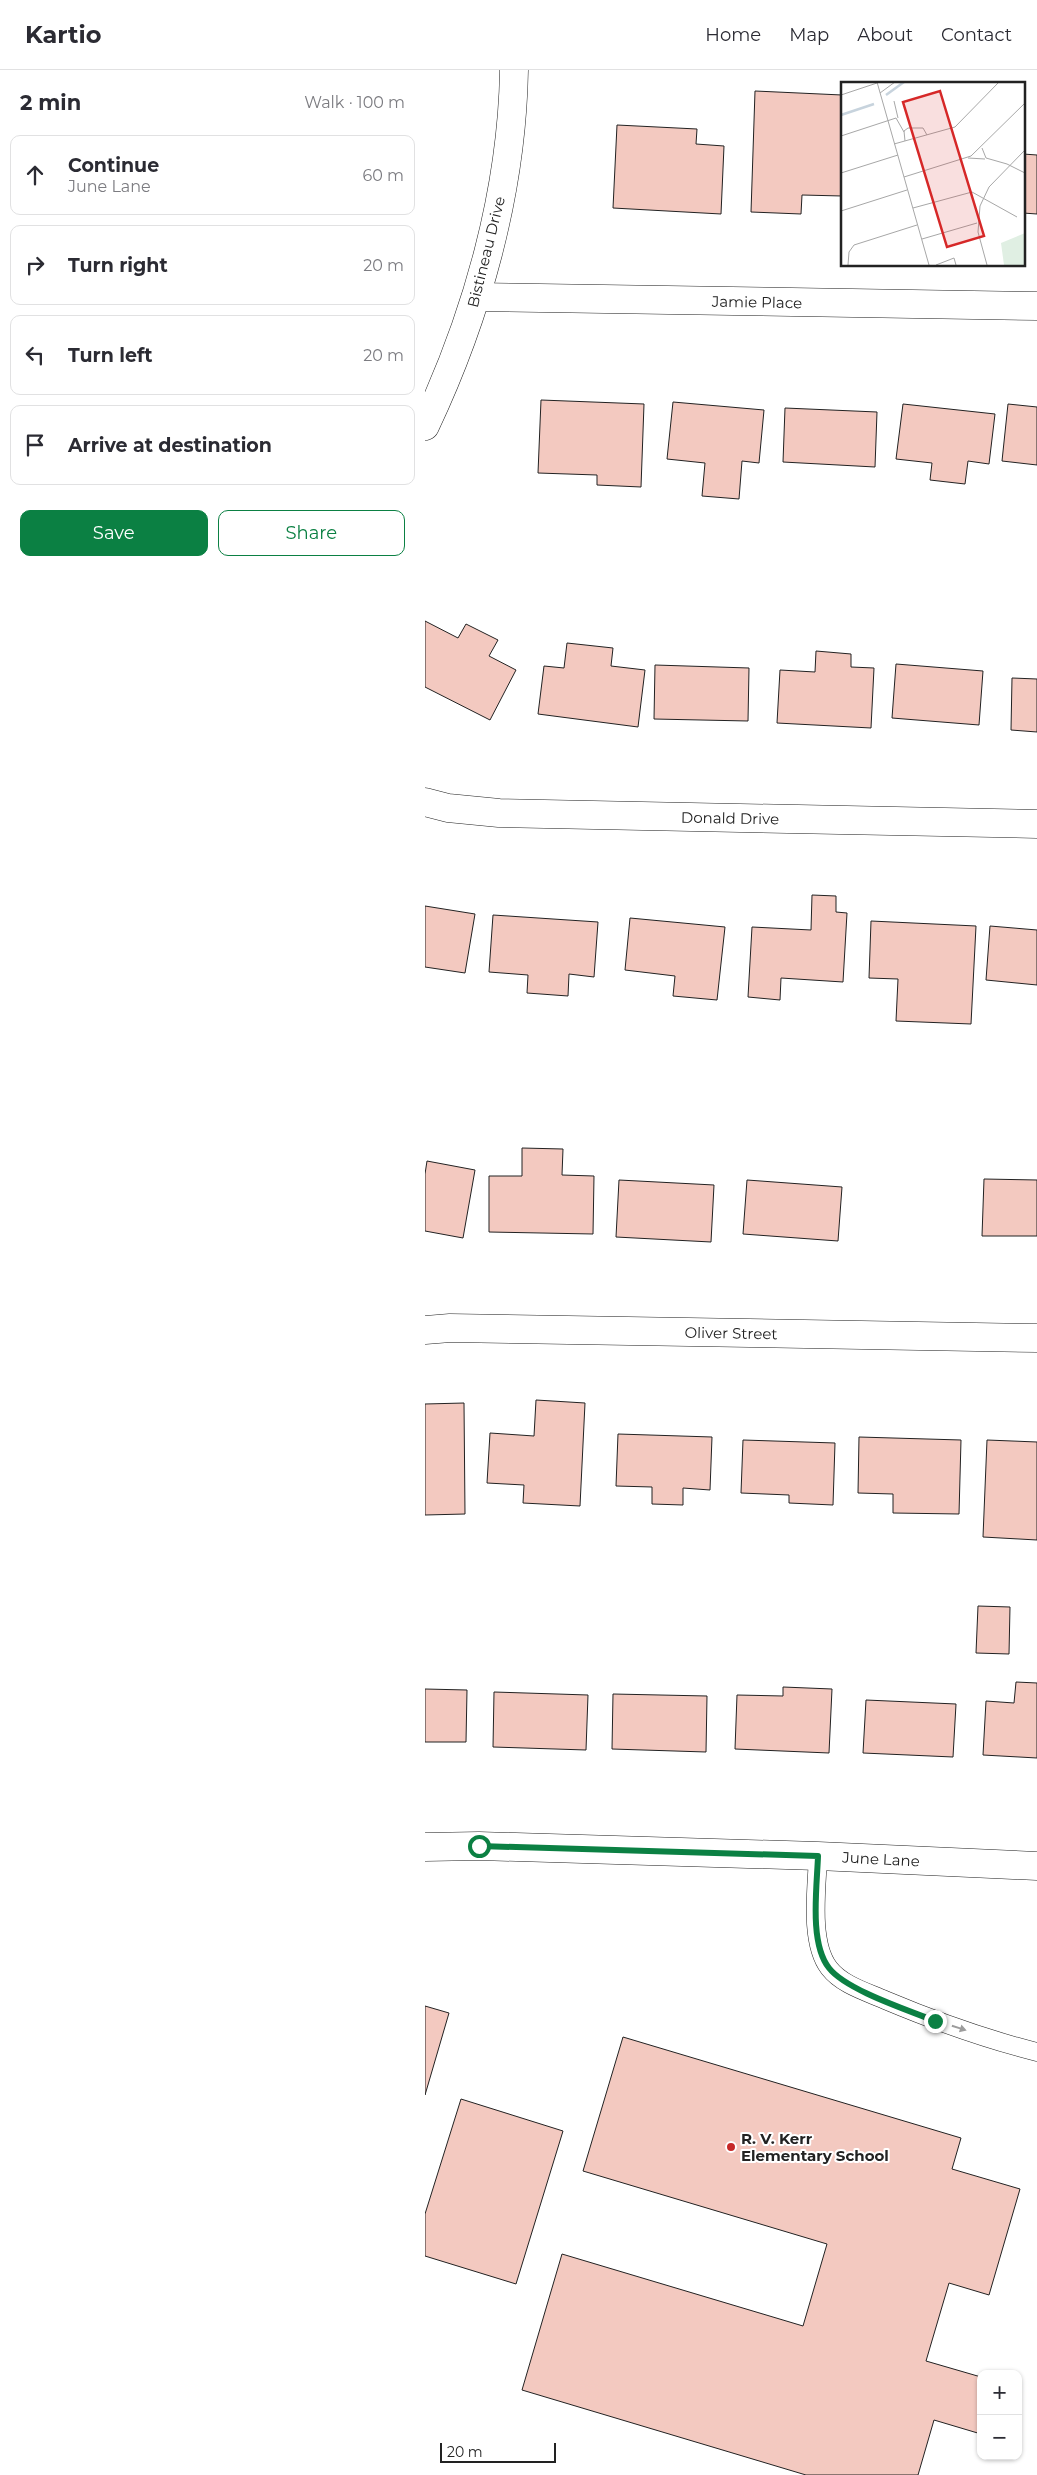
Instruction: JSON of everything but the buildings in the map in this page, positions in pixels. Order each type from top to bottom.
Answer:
[{"type":"street","name":"Bistineau Drive","points":[[425,426],[476,297],[508,156],[514,101],[514,70]]},
{"type":"street","name":"Jamie Place","points":[[476,297],[1037,306]]},
{"type":"street","name":"Donald Drive","points":[[425,802],[448,808],[499,813],[1037,824]]},
{"type":"street","name":"Oliver Street","points":[[425,1330],[1037,1338]]},
{"type":"street","name":"June Lane","points":[[425,1847],[479,1846],[818,1856],[1037,1866]]},
{"type":"lane","points":[[818,1856],[817,1921],[820,1947],[829,1968],[848,1984],[935,2021],[1037,2052]]},
{"type":"place","name":"R. V. Kerr Elementary School","points":[[731,2147]]},
{"type":"route","points":[[479,1846],[818,1856],[817,1921],[820,1947],[829,1968],[848,1984],[935,2021]]}]
